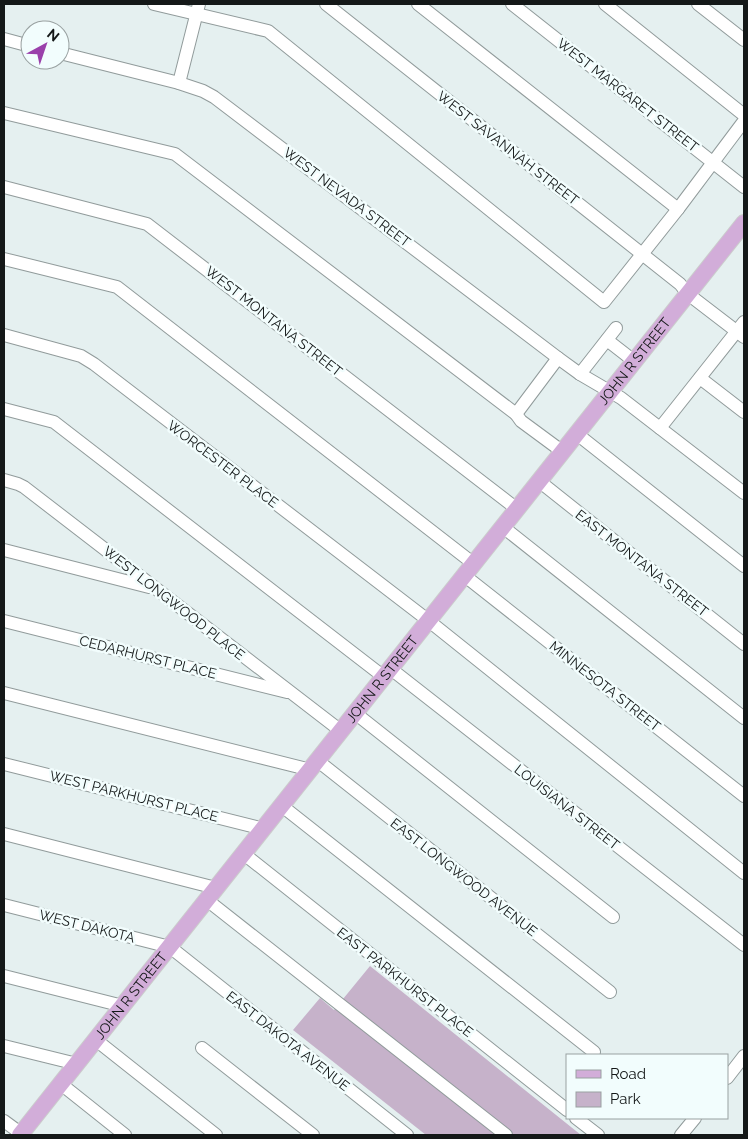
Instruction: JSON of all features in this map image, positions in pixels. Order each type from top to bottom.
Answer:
[{"type":"main road","name":"JOHN R STREET","points":[[21,1135],[744,223]]},
{"type":"street","points":[[154,4],[197,9],[268,31],[604,302],[678,209],[744,121]]},
{"type":"street","name":"WEST SAVANNAH STREET","points":[[326,4],[680,284],[688,294],[742,330]]},
{"type":"street","points":[[418,4],[678,209]]},
{"type":"street","name":"WEST MARGARET STREET","points":[[512,4],[744,187]]},
{"type":"street","points":[[605,4],[744,115]]},
{"type":"street","points":[[698,4],[744,40]]},
{"type":"street","points":[[179,83],[197,9]]},
{"type":"street","points":[[4,40],[20,44]]},
{"type":"street","name":"WEST NEVADA STREET","points":[[70,56],[203,90],[558,358],[580,374],[611,391],[744,494]]},
{"type":"street","points":[[4,113],[176,154],[563,452]]},
{"type":"street","name":"WEST MONTANA STREET","points":[[4,187],[146,224],[517,509]]},
{"type":"street","name":"MINNESOTA STREET","points":[[4,259],[117,287],[469,570],[510,611],[744,796]]},
{"type":"street","points":[[580,374],[616,328]]},
{"type":"street","points":[[660,428],[742,330]]},
{"type":"street","name":"WORCESTER PLACE","points":[[4,336],[76,354],[94,364],[429,621],[744,873]]},
{"type":"street","points":[[607,340],[634,362]]},
{"type":"street","points":[[516,414],[558,358]]},
{"type":"street","points":[[700,378],[744,412]]},
{"type":"street","name":"LOUISIANA STREET","points":[[4,409],[54,422],[388,673],[744,945]]},
{"type":"street","points":[[577,434],[744,566]]},
{"type":"street","name":"WEST LONGWOOD PLACE","points":[[4,480],[24,487],[341,731]]},
{"type":"street","name":"EAST MONTANA STREET","points":[[540,481],[744,644]]},
{"type":"street","points":[[503,527],[744,718]]},
{"type":"street","points":[[4,550],[156,588]]},
{"type":"street","name":"CEDARHURST PLACE","points":[[4,621],[292,693]]},
{"type":"street","points":[[4,693],[314,765]]},
{"type":"street","points":[[355,714],[613,917]]},
{"type":"street","name":"WEST PARKHURST PLACE","points":[[4,764],[264,829]]},
{"type":"street","name":"EAST LONGWOOD AVENUE","points":[[314,765],[610,992]]},
{"type":"street","points":[[282,806],[594,1052]]},
{"type":"street","points":[[4,834],[212,894],[506,1135]]},
{"type":"street","name":"EAST PARKHURST PLACE","points":[[244,854],[566,1109]]},
{"type":"street","name":"WEST DAKOTA","points":[[4,905],[170,947]]},
{"type":"street","name":"EAST DAKOTA AVENUE","points":[[170,947],[407,1135]]},
{"type":"street","points":[[4,976],[123,1006]]},
{"type":"street","points":[[96,1040],[216,1135]]},
{"type":"street","points":[[4,1046],[77,1064]]},
{"type":"street","points":[[202,1048],[313,1135]]},
{"type":"street","points":[[728,1077],[744,1056]]},
{"type":"street","points":[[61,1084],[125,1135]]},
{"type":"street","points":[[577,1119],[598,1135]]},
{"type":"street","points":[[681,1135],[694,1119]]},
{"type":"street","points":[[4,1122],[21,1135]]},
{"type":"green space","points":[[370,966],[581,1135],[426,1135],[293,1030],[320,998],[334,1010]]}]
